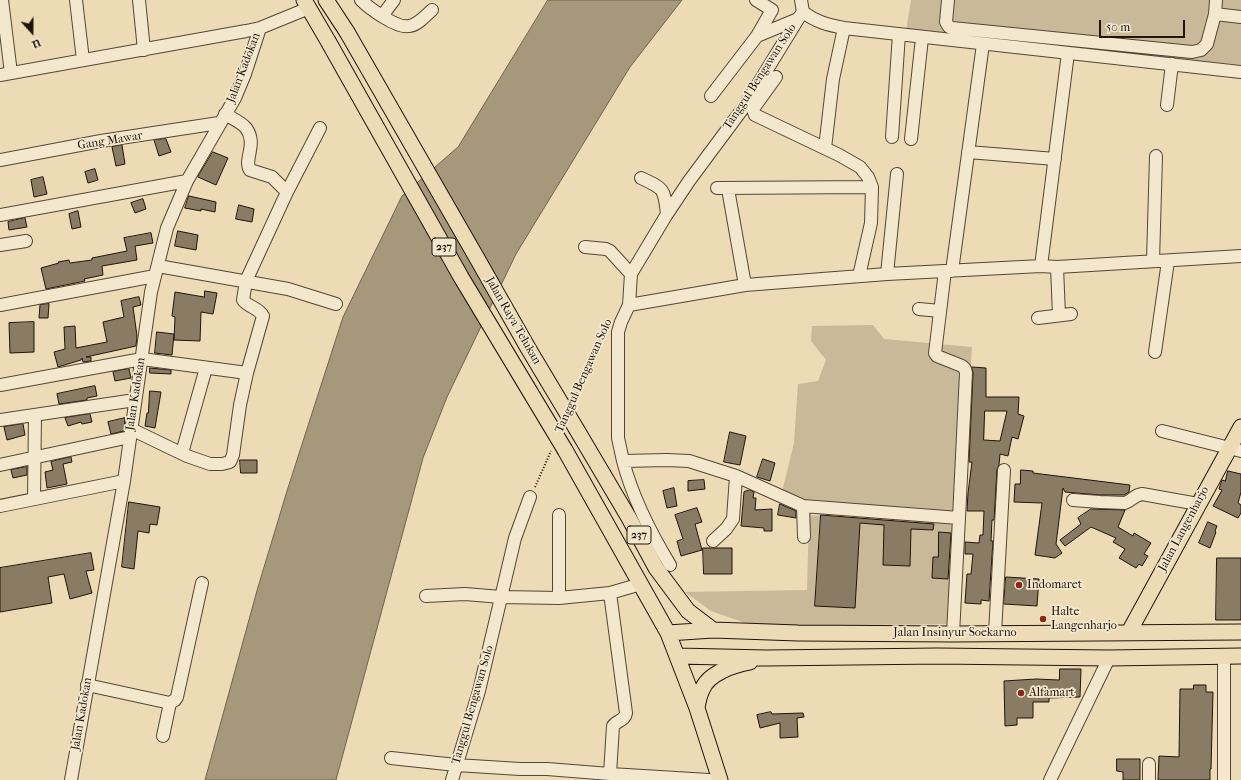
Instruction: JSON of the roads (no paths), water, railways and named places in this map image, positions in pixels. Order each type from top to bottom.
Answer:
[{"type":"main road","name":"Jalan Raya Telukan","points":[[326,0],[347,32],[528,348],[629,518],[656,568],[688,611],[713,630]]},
{"type":"main road","name":"Jalan Raya Telukan","points":[[307,4],[559,448],[641,584],[668,633],[697,708],[720,780]]},
{"type":"main road","name":"Jalan Langenharjo","points":[[1129,632],[1198,504],[1235,450],[1241,427]]},
{"type":"main road","name":"Jalan Insinyur Soekarno","points":[[668,633],[713,630],[798,633],[937,634],[1241,632]]},
{"type":"main road","points":[[937,634],[942,640],[944,647],[942,653],[938,656]]},
{"type":"main road","points":[[958,634],[959,646],[962,653],[967,656]]},
{"type":"main road","name":"Jalan Insinyur Soekarno","points":[[678,656],[766,658],[938,656],[1109,658],[1241,656]]},
{"type":"main road","points":[[697,708],[701,690],[709,680],[738,664],[766,658]]},
{"type":"street","points":[[2,0],[6,74],[260,28],[307,4]]},
{"type":"street","points":[[76,0],[83,60]]},
{"type":"street","points":[[139,0],[144,50]]},
{"type":"street","points":[[361,0],[382,16],[402,26],[408,27],[417,23],[432,10]]},
{"type":"street","points":[[382,16],[394,0]]},
{"type":"street","points":[[711,96],[757,36],[775,5],[756,0]]},
{"type":"street","points":[[948,0],[946,22],[949,27],[952,28],[1192,52],[1201,50],[1207,44],[1215,14],[1216,0]]},
{"type":"street","points":[[757,36],[801,10],[814,20],[827,25],[844,28],[922,38],[1241,72]]},
{"type":"street","name":"Tanggul Bengawan Solo","points":[[631,274],[667,214],[689,181],[744,107],[801,10]]},
{"type":"street","points":[[1215,14],[1241,17]]},
{"type":"street","name":"Jalan Kadokan","points":[[71,780],[87,685],[90,640],[124,481],[151,292],[156,271],[167,228],[187,181],[235,98],[245,74],[260,28]]},
{"type":"street","points":[[826,148],[833,79],[844,28]]},
{"type":"street","points":[[892,137],[899,34]]},
{"type":"street","points":[[911,139],[922,38]]},
{"type":"street","points":[[958,634],[959,518],[966,373],[962,366],[937,356],[935,353],[940,311],[968,152],[983,44]]},
{"type":"street","points":[[1041,266],[1068,53]]},
{"type":"street","points":[[1167,105],[1172,64]]},
{"type":"street","points":[[776,77],[753,110],[755,115],[826,148],[860,167],[868,177],[872,187],[871,223],[859,276]]},
{"type":"street","points":[[222,119],[245,127],[250,135],[251,148],[248,167],[250,170],[272,177],[287,192]]},
{"type":"street","name":"Gang Mawar","points":[[0,160],[222,119]]},
{"type":"street","points":[[0,465],[34,458],[130,433],[210,464],[230,462],[233,455],[240,405],[247,373],[263,316],[261,312],[246,304],[243,300],[246,281],[287,192],[320,128]]},
{"type":"street","points":[[968,152],[1054,159]]},
{"type":"street","points":[[1153,261],[1156,156]]},
{"type":"street","points":[[887,274],[897,174]]},
{"type":"street","points":[[642,178],[662,189],[665,196],[667,214]]},
{"type":"street","points":[[0,215],[187,181]]},
{"type":"street","points":[[745,285],[722,188],[872,187]]},
{"type":"street","points":[[0,245],[26,241]]},
{"type":"street","points":[[585,247],[610,251],[631,274],[630,305],[621,322],[618,332],[618,438],[623,462],[634,499],[670,565]]},
{"type":"street","points":[[630,305],[745,285],[887,274],[1041,266],[1057,267],[1241,256]]},
{"type":"street","points":[[1155,352],[1168,261]]},
{"type":"street","points":[[1057,267],[1058,315]]},
{"type":"street","points":[[0,305],[156,271],[246,281],[288,289],[336,304]]},
{"type":"street","points":[[919,310],[940,311]]},
{"type":"street","points":[[1038,318],[1071,314]]},
{"type":"street","points":[[0,385],[142,359],[247,373]]},
{"type":"street","points":[[182,453],[206,368]]},
{"type":"street","points":[[0,420],[135,400]]},
{"type":"street","points":[[34,499],[36,415]]},
{"type":"street","points":[[1162,431],[1235,450]]},
{"type":"street","points":[[623,462],[667,460],[689,461],[736,476],[803,506],[959,518]]},
{"type":"street","points":[[995,633],[1004,470]]},
{"type":"street","points":[[713,541],[726,529],[733,519],[736,476]]},
{"type":"street","points":[[0,506],[124,481]]},
{"type":"street","points":[[1073,500],[1125,503],[1134,496],[1142,494],[1198,504]]},
{"type":"street","name":"Tanggul Bengawan Solo","points":[[452,780],[479,691],[515,538],[530,497]]},
{"type":"street","points":[[803,506],[804,537]]},
{"type":"street","points":[[559,515],[559,598]]},
{"type":"street","points":[[87,685],[170,703],[175,700],[177,697],[202,583]]},
{"type":"street","points":[[426,596],[465,594],[501,597],[559,598],[610,593],[641,584]]},
{"type":"street","points":[[610,593],[626,713],[625,717],[613,726],[610,774]]},
{"type":"street","points":[[1224,656],[1224,780]]},
{"type":"street","points":[[1050,780],[1109,658]]},
{"type":"street","points":[[163,736],[170,703]]},
{"type":"street","points":[[391,758],[520,774],[548,769],[709,780]]},
{"type":"street","points":[[1149,764],[1149,780]]},
{"type":"place","name":"Indomaret","points":[[1019,585]]},
{"type":"place","name":"Halte Langenharjo","points":[[1043,619]]},
{"type":"place","name":"Alfamart","points":[[1021,693]]}]
